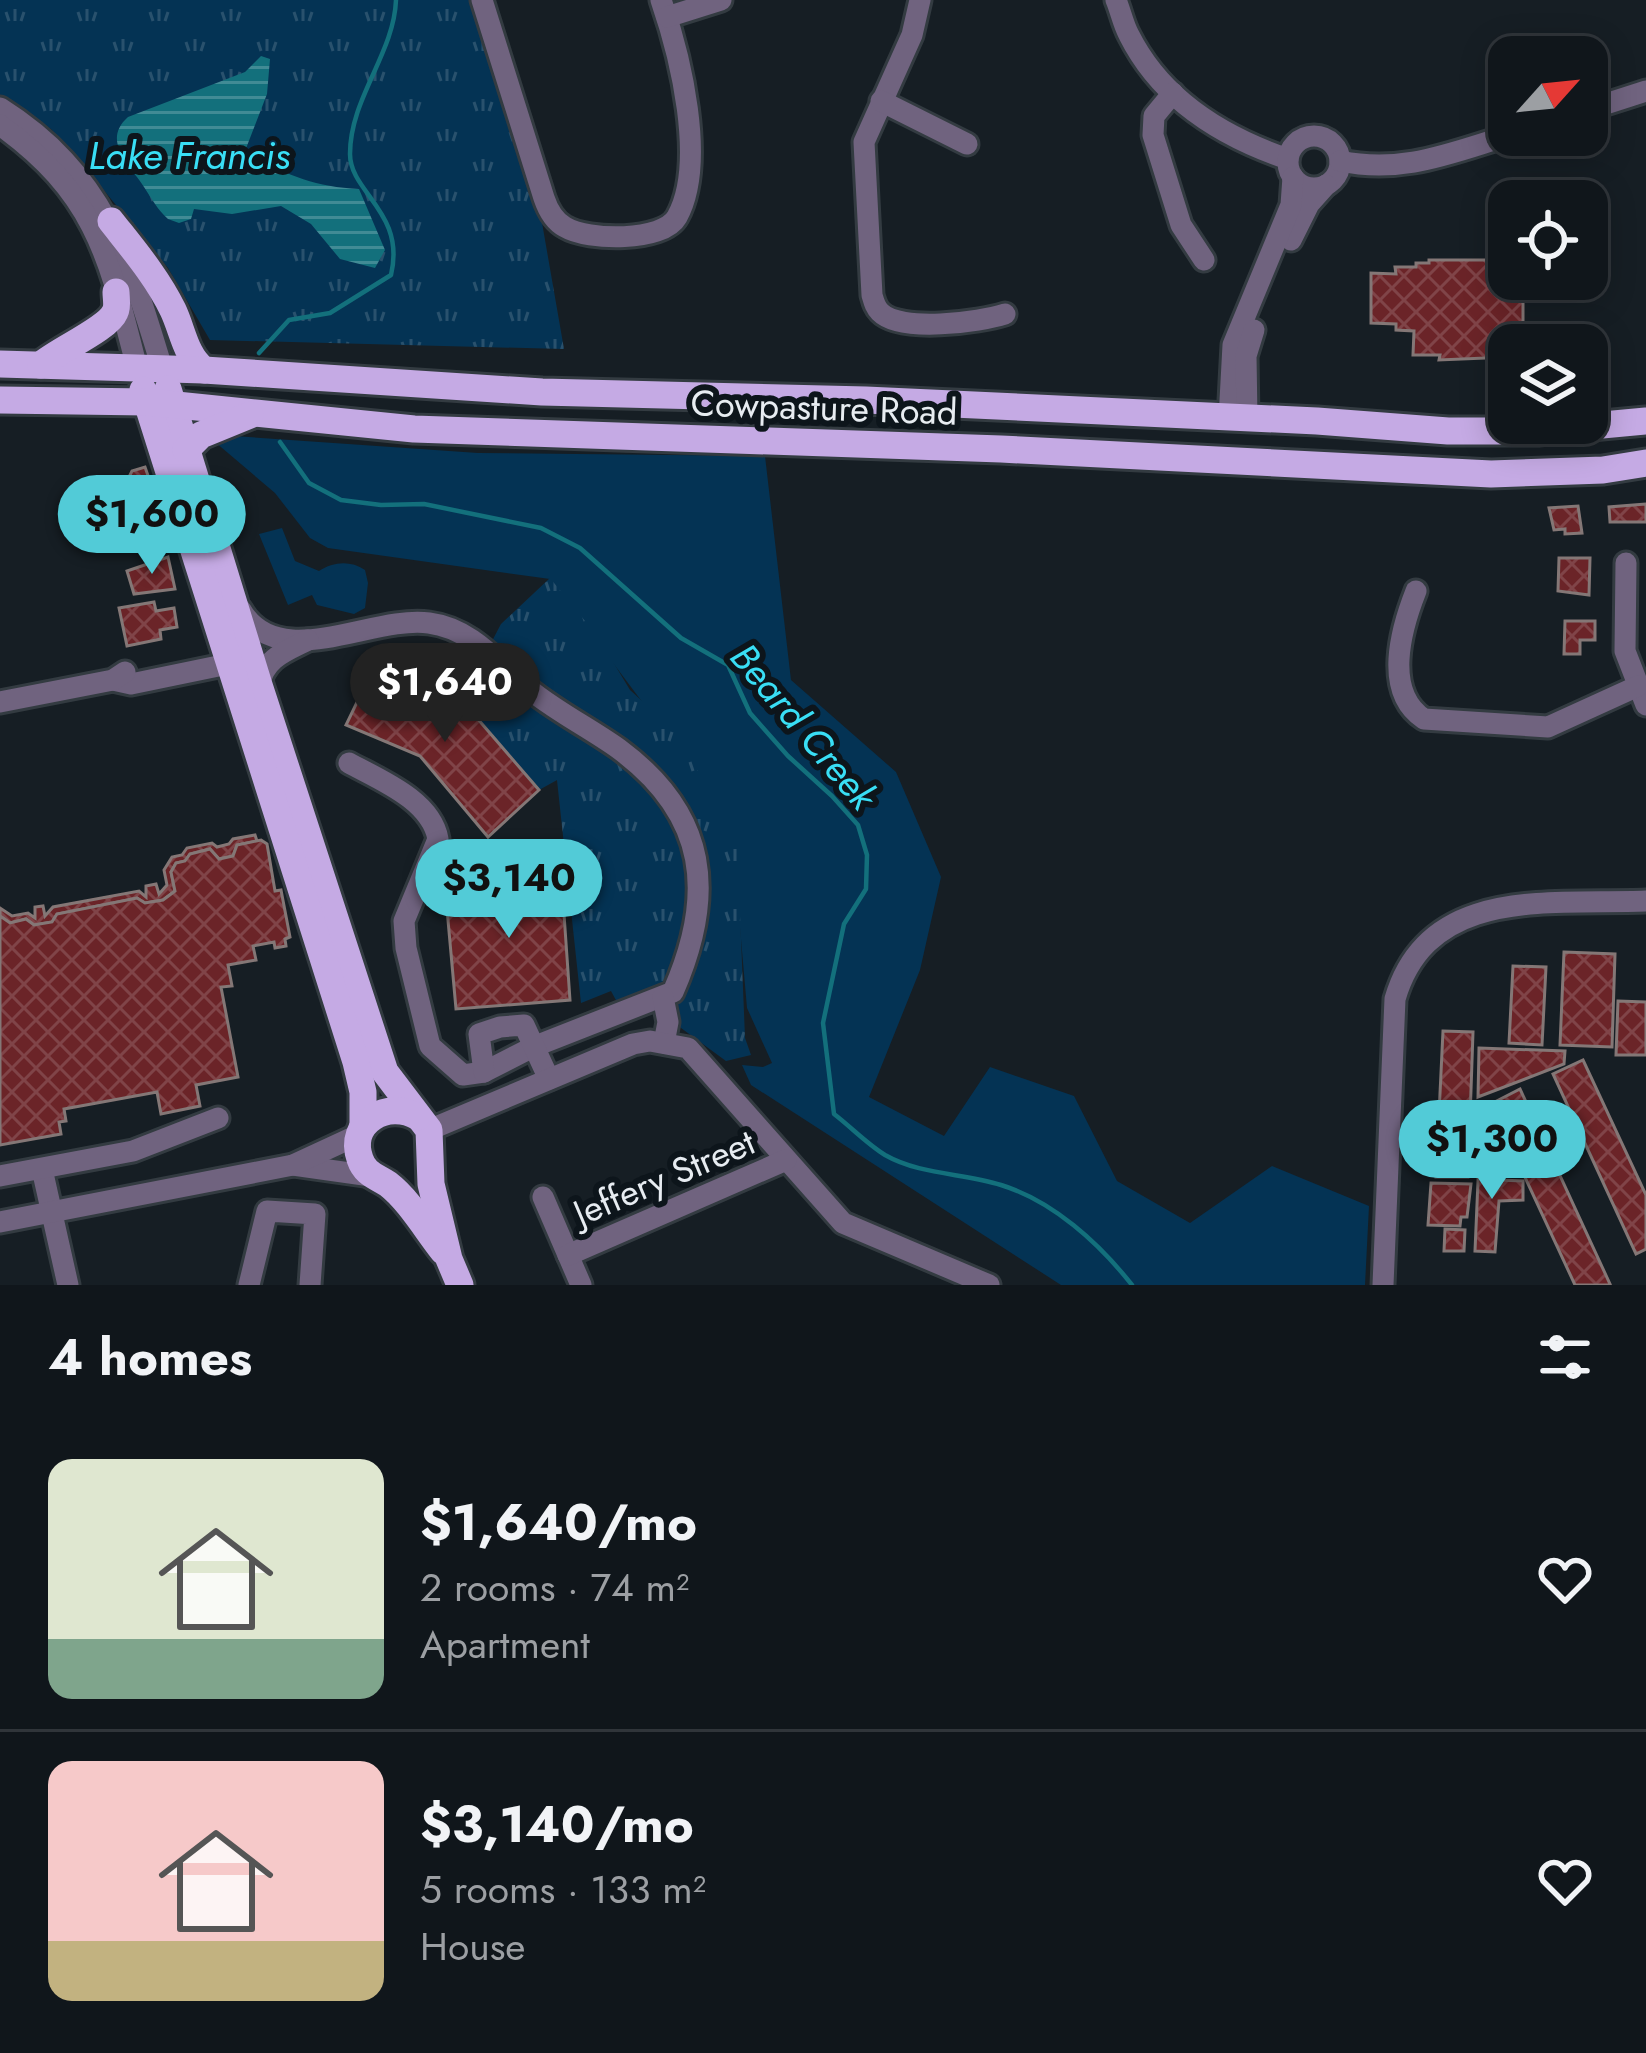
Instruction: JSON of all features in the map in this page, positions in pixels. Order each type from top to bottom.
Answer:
[{"type":"main road","points":[[111,220],[155,278],[193,361],[204,370]]},
{"type":"main road","points":[[41,365],[59,349],[102,326],[115,312],[116,292]]},
{"type":"main road","name":"Cowpasture Road","points":[[0,364],[204,370],[521,392],[866,400],[1448,431],[1646,421]]},
{"type":"main road","points":[[149,368],[225,655],[361,1078],[359,1156],[455,1272]]},
{"type":"main road","name":"Cowpasture Road","points":[[0,400],[160,403],[414,429],[1001,449],[1491,474],[1603,470],[1646,463]]},
{"type":"main road","points":[[160,403],[186,450],[385,1072],[423,1124],[433,1150],[428,1164],[406,1183],[379,1179]]},
{"type":"main road","points":[[186,450],[201,435],[258,412]]},
{"type":"main road","points":[[362,1130],[388,1109],[409,1112],[423,1124]]},
{"type":"main road","points":[[428,1164],[455,1272]]},
{"type":"street","points":[[482,0],[544,198],[563,226],[587,234],[652,235],[675,221],[684,192],[688,123],[680,63],[664,9],[721,0]]},
{"type":"street","points":[[920,0],[912,35],[866,132],[863,155],[875,305],[886,317],[902,321],[967,324],[1005,314]]},
{"type":"street","points":[[1116,0],[1138,51],[1173,93],[1217,128],[1290,168],[1311,188],[1325,185]]},
{"type":"street","points":[[1608,103],[1646,91]]},
{"type":"street","points":[[1173,93],[1154,116],[1153,135],[1180,225],[1204,260]]},
{"type":"street","points":[[881,101],[967,144]]},
{"type":"street","points":[[0,108],[66,162],[111,220],[149,368]]},
{"type":"street","points":[[0,125],[43,160],[89,215],[149,368]]},
{"type":"street","points":[[1315,136],[1335,147],[1340,161],[1336,176],[1298,226],[1250,339],[1238,419],[1233,345],[1291,205],[1290,168],[1300,140],[1315,136]]},
{"type":"street","points":[[1340,161],[1370,167],[1411,166],[1488,142]]},
{"type":"street","points":[[0,702],[113,680],[131,684],[225,655],[236,657],[205,511]]},
{"type":"street","points":[[1416,591],[1403,624],[1403,698],[1424,719],[1548,727],[1642,696],[1624,643],[1627,563]]},
{"type":"street","points":[[225,575],[253,629],[270,637],[308,640],[427,622],[467,634],[534,693],[647,772],[686,820],[697,857],[698,915],[673,992],[533,1047],[484,1072],[463,1075],[430,1046],[406,948],[404,920],[438,839],[436,826],[404,793],[349,763]]},
{"type":"street","points":[[259,685],[263,668],[276,656],[308,640]]},
{"type":"street","points":[[1383,1285],[1395,999],[1412,958],[1455,920],[1490,908],[1646,902]]},
{"type":"street","points":[[663,997],[668,1022],[664,1043]]},
{"type":"street","points":[[484,1072],[478,1034],[524,1025],[549,1079]]},
{"type":"street","points":[[423,1124],[632,1044],[688,1048],[843,1223],[989,1285]]},
{"type":"street","points":[[0,1177],[133,1150],[218,1118]]},
{"type":"street","points":[[0,1222],[284,1167],[362,1130]]},
{"type":"street","name":"Jeffery Street","points":[[568,1255],[786,1160]]},
{"type":"street","points":[[284,1167],[379,1179]]},
{"type":"street","points":[[284,1167],[284,1212]]},
{"type":"street","points":[[42,1168],[68,1285]]},
{"type":"street","points":[[543,1197],[581,1285]]},
{"type":"street","points":[[249,1285],[266,1211],[315,1214],[310,1285]]},
{"type":"green space","points":[[0,0],[475,0],[541,217],[564,349],[210,340],[168,268],[78,159],[51,129],[0,98]]},
{"type":"green space","points":[[234,436],[478,453],[765,456],[791,680],[896,772],[941,877],[920,970],[869,1097],[944,1136],[990,1067],[1074,1096],[1117,1181],[1190,1223],[1272,1166],[1369,1206],[1365,1285],[1061,1285],[751,1085],[742,1065],[772,1063],[747,1008],[736,882],[646,707],[550,579],[328,548],[310,538],[275,493],[215,442]]},
{"type":"green space","points":[[282,528],[295,561],[319,571],[342,563],[365,570],[365,608],[354,614],[317,605],[312,595],[288,605],[259,534]]},
{"type":"green space","points":[[550,578],[598,637],[630,690],[675,731],[737,840],[745,1038],[751,1055],[726,1061],[677,1025],[663,985],[617,1002],[611,991],[581,1003],[557,780],[539,790],[460,702],[501,624]]},
{"type":"water","name":"Lake Francis","points":[[261,56],[270,59],[267,94],[245,151],[299,178],[359,189],[385,250],[375,268],[340,259],[311,224],[281,206],[232,214],[194,209],[191,219],[179,223],[168,219],[121,153],[117,135],[128,117],[245,72]]},
{"type":"building","points":[[1488,260],[1488,300],[1523,300],[1523,324],[1488,324],[1488,358],[1439,360],[1440,355],[1413,355],[1414,331],[1371,323],[1371,273],[1396,274],[1395,267]]},
{"type":"building","points":[[145,467],[162,516],[108,534],[102,531],[132,471]]},
{"type":"building","points":[[1646,504],[1646,522],[1610,522],[1609,507]]},
{"type":"building","points":[[1578,506],[1582,533],[1554,530],[1549,508]]},
{"type":"building","points":[[168,557],[175,589],[134,594],[127,571]]},
{"type":"building","points":[[1559,558],[1590,558],[1589,595],[1558,591]]},
{"type":"building","points":[[154,602],[156,611],[174,608],[177,627],[160,630],[161,639],[127,646],[119,608]]},
{"type":"building","points":[[1565,621],[1595,621],[1595,640],[1580,640],[1580,654],[1564,654]]},
{"type":"building","points":[[376,663],[464,703],[539,790],[488,837],[420,756],[346,725]]},
{"type":"building","points":[[255,835],[257,841],[237,845],[233,856],[219,859],[210,849],[176,863],[171,872],[175,891],[163,900],[145,903],[137,898],[57,914],[52,922],[34,925],[26,919],[10,923],[0,916],[0,908],[12,916],[28,913],[35,918],[35,907],[43,906],[45,916],[53,907],[139,891],[146,897],[146,886],[156,884],[159,894],[167,885],[164,870],[172,857],[187,848],[212,843],[217,847]]},
{"type":"building","points":[[261,840],[267,844],[275,891],[281,890],[290,937],[285,939],[286,946],[275,948],[274,942],[253,946],[256,960],[228,965],[232,986],[221,987],[238,1077],[196,1085],[200,1106],[161,1114],[157,1092],[64,1109],[61,1134],[0,1145],[0,916],[10,923],[26,919],[34,925],[52,922],[57,914],[137,898],[145,903],[163,900],[175,891],[171,872],[176,863],[190,854],[210,849],[219,859],[233,856],[237,845]]},
{"type":"building","points":[[561,871],[570,1000],[456,1009],[445,887],[488,885],[489,876]]},
{"type":"building","points":[[1564,952],[1615,954],[1612,1047],[1560,1045]]},
{"type":"building","points":[[1513,966],[1546,967],[1542,1045],[1509,1043]]},
{"type":"building","points":[[1618,1001],[1646,1002],[1646,1055],[1616,1055]]},
{"type":"building","points":[[1443,1031],[1473,1032],[1468,1177],[1436,1177]]},
{"type":"building","points":[[1479,1048],[1565,1051],[1564,1064],[1478,1097]]},
{"type":"building","points":[[1583,1060],[1646,1195],[1646,1249],[1636,1254],[1553,1074]]},
{"type":"building","points":[[1520,1089],[1608,1285],[1575,1285],[1491,1104]]},
{"type":"building","points":[[1479,1158],[1500,1159],[1500,1180],[1523,1181],[1523,1200],[1499,1201],[1495,1252],[1475,1251]]},
{"type":"building","points":[[1431,1183],[1471,1184],[1467,1217],[1461,1217],[1460,1226],[1428,1225]]},
{"type":"building","points":[[1445,1229],[1465,1230],[1464,1251],[1444,1251]]},
{"type":"waterway","name":"Beard Creek","points":[[259,353],[289,320],[330,313],[391,275],[391,235],[352,168],[350,154],[357,114],[388,39],[396,0]]},
{"type":"waterway","name":"Beard Creek","points":[[280,442],[309,483],[341,500],[424,504],[541,528],[580,548],[681,638],[728,665],[750,713],[858,825],[867,855],[866,889],[844,924],[823,1023],[834,1114],[878,1151],[899,1162],[1001,1185],[1039,1201],[1090,1239],[1132,1285]]}]
